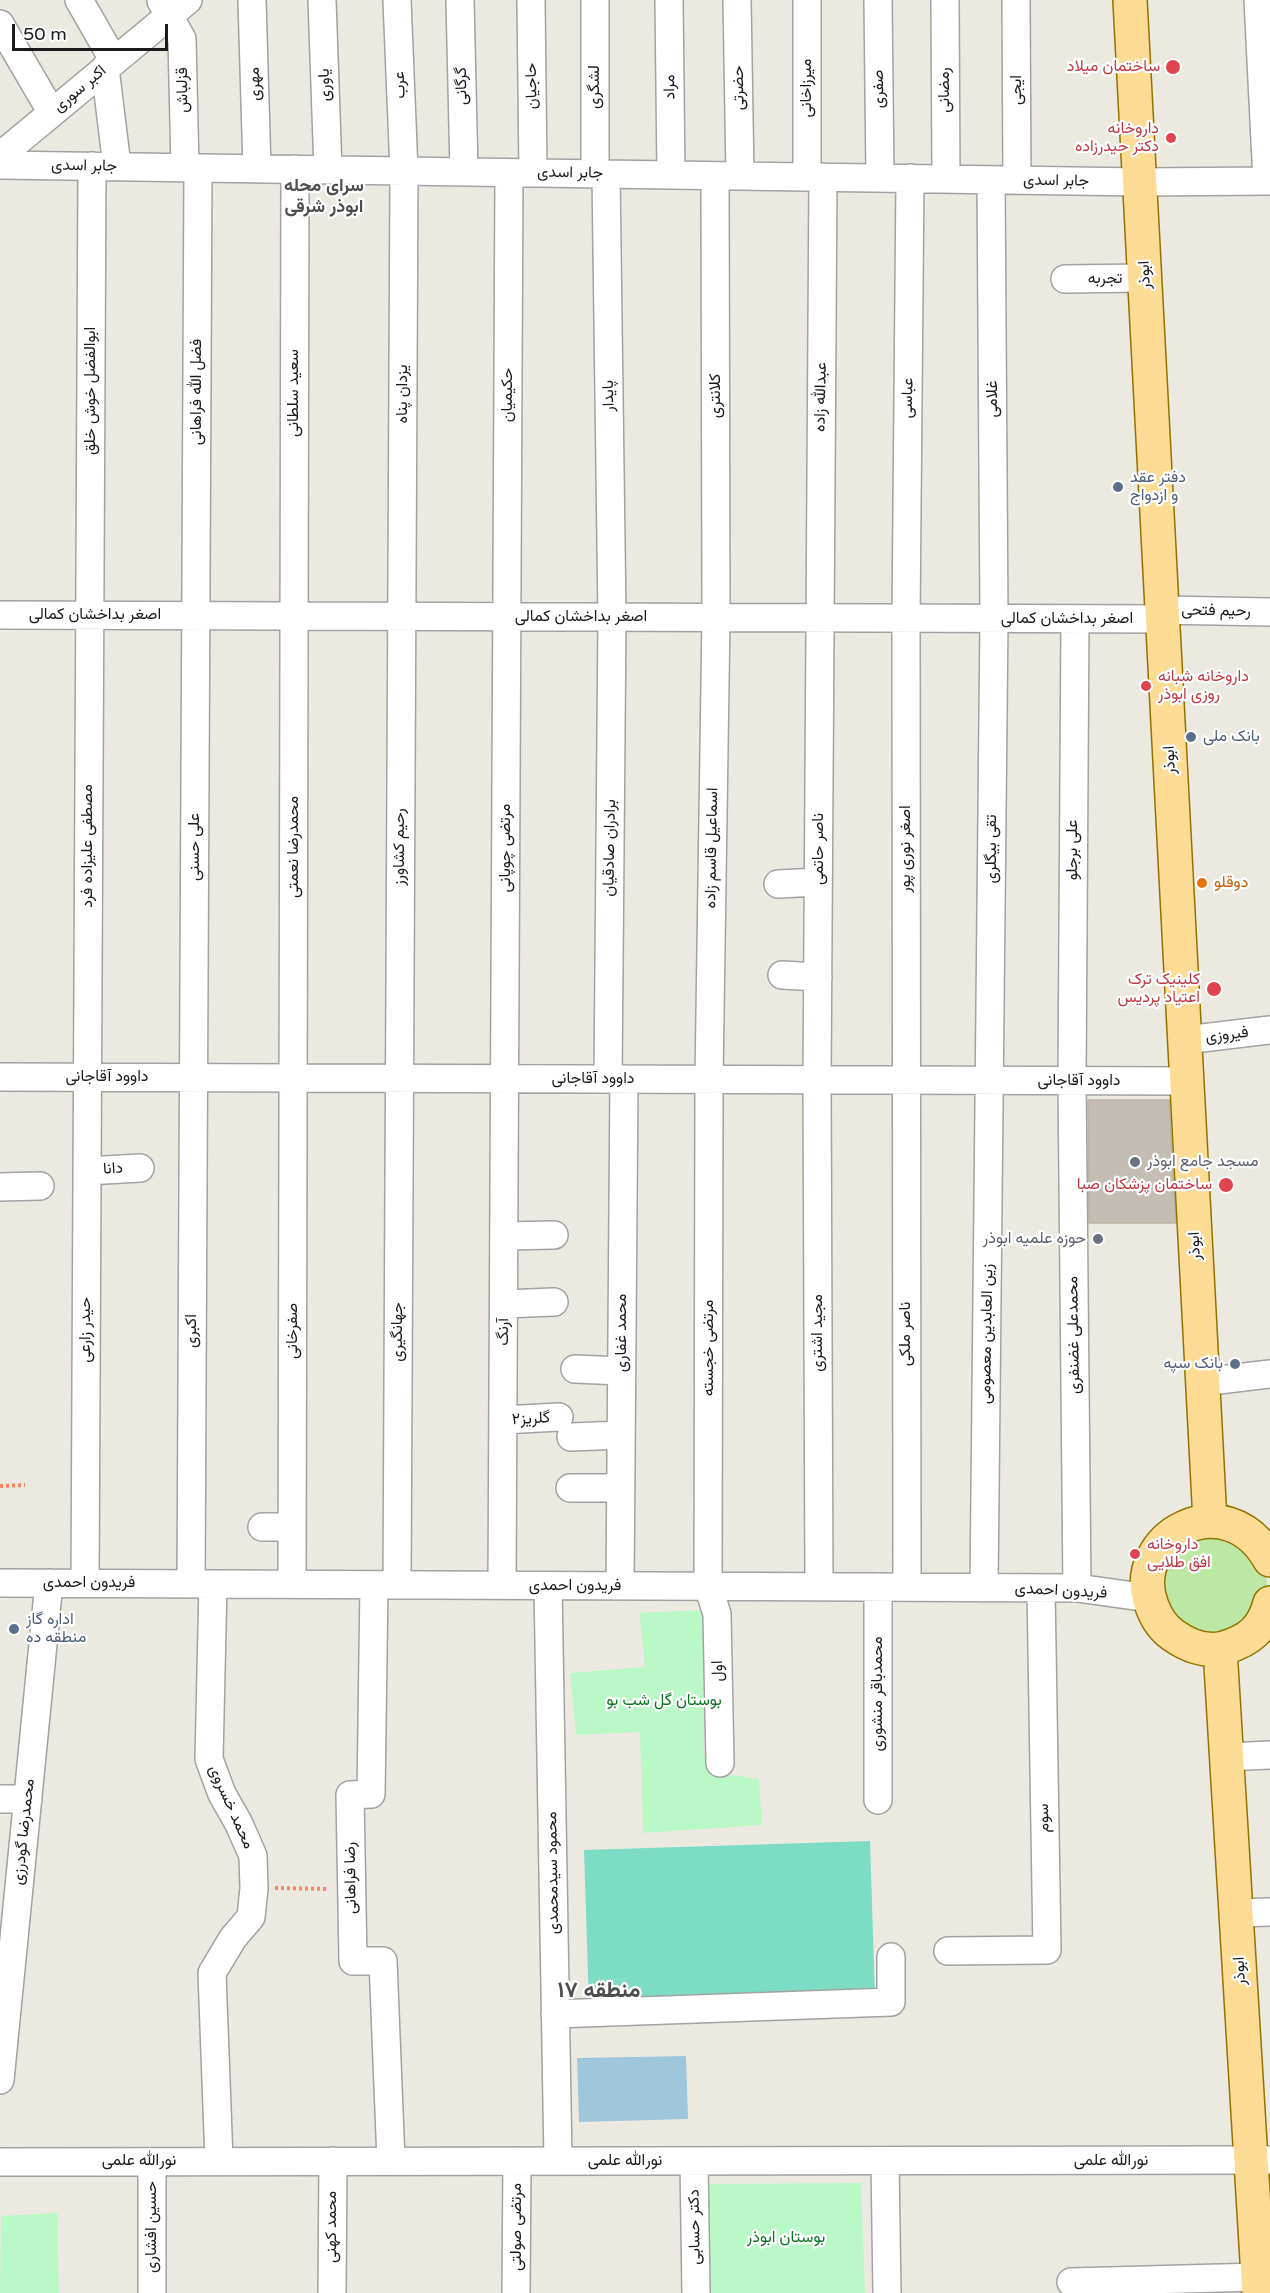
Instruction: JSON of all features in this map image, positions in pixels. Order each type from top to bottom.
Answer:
[{"type":"main road","name":"ابوذر","points":[[1130,0],[1210,1521]]},
{"type":"main road","points":[[1270,1560],[1262,1545],[1248,1532],[1230,1523],[1210,1521],[1191,1524],[1175,1532],[1161,1545],[1152,1562],[1148,1580],[1149,1598],[1156,1616],[1167,1631],[1183,1642],[1201,1648],[1220,1649],[1238,1644],[1254,1634],[1266,1619],[1270,1603]]},
{"type":"main road","name":"ابوذر","points":[[1220,1649],[1236,1913],[1260,2160],[1258,2285]]},
{"type":"street","points":[[79,0],[110,65]]},
{"type":"street","name":"مهری","points":[[252,0],[257,169]]},
{"type":"street","name":"یاوری","points":[[322,0],[328,170]]},
{"type":"street","name":"عرب","points":[[397,0],[404,171]]},
{"type":"street","name":"گرگانی","points":[[460,0],[464,172]]},
{"type":"street","name":"حاجیان","points":[[521,173],[531,0]]},
{"type":"street","name":"لشگری","points":[[595,0],[601,174]]},
{"type":"street","name":"مراد","points":[[669,0],[671,175]]},
{"type":"street","name":"حضرتی","points":[[728,176],[737,0]]},
{"type":"street","name":"میرزاخانی","points":[[807,0],[815,177]]},
{"type":"street","name":"صفری","points":[[878,0],[880,178]]},
{"type":"street","name":"رمضانی","points":[[945,0],[946,179]]},
{"type":"street","name":"ایجی","points":[[1004,180],[1016,0]]},
{"type":"street","points":[[1258,0],[1268,181]]},
{"type":"street","name":"اکبر سوری","points":[[0,156],[110,65],[173,5]]},
{"type":"street","name":"قزلباش","points":[[173,5],[182,39],[192,168]]},
{"type":"street","points":[[0,24],[52,113]]},
{"type":"street","name":"ابوالفضل خوش خلق","points":[[89,615],[104,166],[110,65]]},
{"type":"street","name":"جابر اسدی","points":[[0,165],[1140,182],[1268,181]]},
{"type":"street","name":"فضل الله فراهانی","points":[[192,168],[196,616]]},
{"type":"street","name":"سعید سلطانی","points":[[294,616],[295,169]]},
{"type":"street","name":"یزدان پناه","points":[[401,616],[404,171]]},
{"type":"street","name":"حکیمیان","points":[[507,617],[521,173]]},
{"type":"street","name":"پایدار","points":[[601,174],[612,617]]},
{"type":"street","name":"کلانتری","points":[[716,617],[728,176]]},
{"type":"street","name":"عبدالله زاده","points":[[815,177],[819,618]]},
{"type":"street","name":"عباسی","points":[[906,618],[910,178]]},
{"type":"street","name":"غلامی","points":[[994,618],[1004,180]]},
{"type":"street","name":"تجربه","points":[[1065,279],[1145,279]]},
{"type":"street","name":"رحیم فتحی","points":[[1162,614],[1270,612]]},
{"type":"street","name":"اصغر بداخشان کمالی","points":[[0,615],[1075,619],[1162,614]]},
{"type":"street","name":"مصطفی علیزاده فرد","points":[[87,1077],[89,615]]},
{"type":"street","name":"علی حسنی","points":[[194,1078],[196,616]]},
{"type":"street","name":"محمدرضا نعمتی","points":[[293,1078],[294,616]]},
{"type":"street","name":"رحیم کشاورز","points":[[399,1078],[401,616]]},
{"type":"street","name":"مرتضی چوپانی","points":[[504,1079],[507,617]]},
{"type":"street","name":"برادران صادقیان","points":[[612,617],[616,1079]]},
{"type":"street","name":"اسماعیل قاسم زاده","points":[[709,1080],[716,617]]},
{"type":"street","name":"ناصر حاتمی","points":[[817,1080],[819,618]]},
{"type":"street","name":"اصغر نوری پور","points":[[906,618],[906,1080]]},
{"type":"street","name":"تقی بیگلری","points":[[990,1081],[994,618]]},
{"type":"street","name":"علی برجلو","points":[[1072,1081],[1075,619]]},
{"type":"street","points":[[778,884],[818,882]]},
{"type":"street","points":[[782,975],[818,977]]},
{"type":"street","name":"فیروزی","points":[[1185,1040],[1270,1030]]},
{"type":"street","name":"داوود آقاجانی","points":[[0,1077],[1187,1081]]},
{"type":"street","name":"حیدر زارعی","points":[[85,1583],[87,1077]]},
{"type":"street","name":"اکبری","points":[[194,1078],[202,1584]]},
{"type":"street","name":"صفرخانی","points":[[292,1584],[293,1078]]},
{"type":"street","name":"جهانگیری","points":[[386,1585],[399,1078]]},
{"type":"street","name":"آرنگ","points":[[502,1585],[504,1079]]},
{"type":"street","name":"محمد غفاری","points":[[616,1079],[622,1371],[620,1586]]},
{"type":"street","name":"مرتضی خجسته","points":[[709,1080],[708,1586],[717,1614]]},
{"type":"street","name":"مجید اشتری","points":[[817,1080],[819,1587]]},
{"type":"street","name":"ناصر ملکی","points":[[906,1080],[907,1587]]},
{"type":"street","name":"زین العابدین معصومی","points":[[984,1588],[990,1081]]},
{"type":"street","name":"محمدعلی غضنفری","points":[[1072,1081],[1077,1588]]},
{"type":"street","name":"دانا","points":[[87,1171],[140,1168]]},
{"type":"street","points":[[0,1187],[40,1186]]},
{"type":"street","points":[[504,1236],[554,1235]]},
{"type":"street","points":[[504,1304],[554,1302]]},
{"type":"street","points":[[575,1369],[622,1371]]},
{"type":"street","points":[[1202,1382],[1270,1374]]},
{"type":"street","name":"گلریز۲","points":[[503,1420],[621,1435]]},
{"type":"street","points":[[570,1488],[621,1488]]},
{"type":"street","points":[[262,1527],[292,1527]]},
{"type":"street","name":"فریدون احمدی","points":[[0,1583],[1077,1588],[1149,1598]]},
{"type":"street","name":"محمدرضا گودرزی","points":[[0,2080],[10,1874],[28,1799],[49,1583]]},
{"type":"street","name":"محمد خسروی","points":[[202,1584],[209,1759],[222,1794],[253,1856],[254,1888],[251,1917],[233,1938],[212,1973],[219,2161]]},
{"type":"street","name":"رضا فراهانی","points":[[386,1585],[371,1794],[350,1795],[353,1961],[384,1961],[391,2161]]},
{"type":"street","name":"محمود سیدمحمدی","points":[[548,1586],[558,2161]]},
{"type":"street","name":"محمدباقر منشوری","points":[[878,1587],[879,1800]]},
{"type":"street","name":"سوم","points":[[948,1951],[1047,1950],[1041,1588]]},
{"type":"street","name":"اول","points":[[717,1614],[720,1763]]},
{"type":"street","points":[[1227,1757],[1270,1755]]},
{"type":"street","points":[[0,1799],[28,1799]]},
{"type":"street","points":[[1236,1913],[1270,1912]]},
{"type":"street","points":[[555,2014],[891,2002],[891,1957]]},
{"type":"street","name":"نورالله علمی","points":[[0,2162],[1260,2160]]},
{"type":"street","name":"محمد کهنی","points":[[332,2293],[333,2161]]},
{"type":"street","name":"مرتضی صولتی","points":[[516,2293],[517,2161]]},
{"type":"street","name":"دکتر حسابی","points":[[694,2161],[696,2293]]},
{"type":"street","points":[[885,2161],[887,2293]]},
{"type":"street","name":"حسین افشاری","points":[[152,2162],[152,2293]]},
{"type":"street","points":[[1071,2282],[1258,2285]]},
{"type":"path","points":[[0,1486],[25,1485]]},
{"type":"path","points":[[254,1888],[352,1890]]},
{"type":"green space","points":[[1221,1530],[1263,1564],[1267,1582],[1265,1600],[1258,1617],[1212,1642],[1164,1618],[1158,1563],[1169,1547]]},
{"type":"green space","name":"بوستان گل شب بو","points":[[703,1610],[704,1755],[711,1772],[759,1779],[762,1825],[643,1833],[640,1732],[576,1735],[570,1673],[645,1667],[639,1613]]},
{"type":"green space","points":[[870,1841],[875,1997],[589,2006],[584,1850]]},
{"type":"green space","name":"بوستان ابوذر","points":[[861,2183],[865,2293],[708,2293],[707,2184]]},
{"type":"green space","points":[[57,2213],[59,2293],[0,2293],[1,2216]]},
{"type":"water","points":[[686,2056],[688,2119],[579,2122],[577,2058]]},
{"type":"building","name":"مسجد جامع ابوذر","points":[[1088,1100],[1169,1100],[1176,1223],[1089,1223]]},
{"type":"place","name":"ساختمان میلاد","points":[[1173,67]]},
{"type":"place","name":"داروخانه دکتر حیدرزاده","points":[[1171,138]]},
{"type":"place","name":"دفتر عقد و ازدواج","points":[[1118,487]]},
{"type":"place","name":"داروخانه شبانه روزی ابوذر","points":[[1146,686]]},
{"type":"place","name":"بانک ملی","points":[[1191,737]]},
{"type":"place","name":"دوقلو","points":[[1202,883]]},
{"type":"place","name":"کلینیک ترک اعتیاد پردیس","points":[[1214,989]]},
{"type":"place","name":"مسجد جامع ابوذر","points":[[1135,1162]]},
{"type":"place","name":"ساختمان پزشکان صبا","points":[[1226,1185]]},
{"type":"place","name":"حوزه علمیه ابوذر","points":[[1098,1239]]},
{"type":"place","name":"بانک سپه","points":[[1235,1364]]},
{"type":"place","name":"داروخانه افق طلایی","points":[[1135,1554]]},
{"type":"place","name":"اداره گاز منطقه ده","points":[[14,1629]]},
{"type":"district","name":"سرای محله ابوذر شرقی","points":[[324,196]]},
{"type":"district","name":"منطقه ۱۷","points":[[599,1991]]}]
